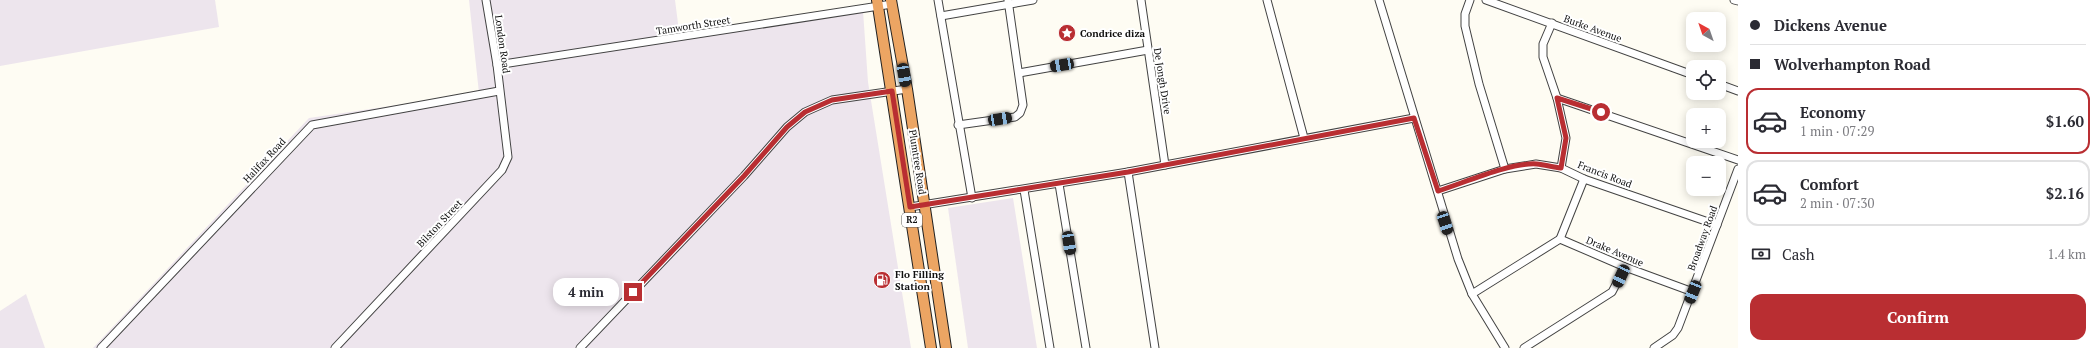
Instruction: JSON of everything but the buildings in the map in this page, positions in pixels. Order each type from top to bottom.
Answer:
[{"type":"highway","name":"Plumtree Road","points":[[891,2],[925,205],[946,348]]},
{"type":"highway","name":"Plumtree Road","points":[[877,3],[892,91],[931,348]]},
{"type":"street","name":"London Road","points":[[486,0],[497,65],[499,90]]},
{"type":"street","points":[[938,0],[958,125],[972,198]]},
{"type":"street","points":[[941,16],[1008,2],[1032,0]]},
{"type":"street","name":"De Jongh Drive","points":[[1141,0],[1165,165]]},
{"type":"street","points":[[1267,0],[1304,138]]},
{"type":"street","points":[[1379,0],[1414,118],[1438,191],[1445,223],[1472,294],[1505,348]]},
{"type":"street","points":[[1470,0],[1465,14],[1465,26],[1479,84],[1506,169]]},
{"type":"street","name":"Burke Avenue","points":[[1486,0],[1686,72]]},
{"type":"street","points":[[1734,0],[1738,1]]},
{"type":"street","name":"Tamworth Street","points":[[497,65],[877,3],[891,2]]},
{"type":"street","points":[[958,125],[1018,115],[1023,105],[1008,2]]},
{"type":"street","points":[[1552,23],[1544,44],[1543,57],[1557,98],[1566,138],[1561,168]]},
{"type":"street","points":[[1019,73],[1148,50]]},
{"type":"street","points":[[1726,87],[1738,91]]},
{"type":"street","points":[[580,348],[744,176],[787,127],[805,112],[832,100],[906,89]]},
{"type":"street","name":"Halifax Road","points":[[101,348],[312,124],[499,90]]},
{"type":"street","name":"Bilston Street","points":[[335,348],[502,170],[508,157],[499,90]]},
{"type":"street","points":[[1557,98],[1738,160]]},
{"type":"street","points":[[910,207],[1024,190],[1128,172],[1414,118]]},
{"type":"street","name":"Francis Road","points":[[1438,191],[1506,169],[1536,164],[1561,168],[1584,179],[1716,225]]},
{"type":"street","name":"Broadway Road","points":[[1654,348],[1676,332],[1693,292],[1716,225],[1738,169]]},
{"type":"street","points":[[1128,172],[1155,348]]},
{"type":"street","points":[[1472,294],[1560,239],[1584,179]]},
{"type":"street","points":[[1060,184],[1086,348]]},
{"type":"street","points":[[1024,190],[1050,348]]},
{"type":"street","name":"Drake Avenue","points":[[1560,239],[1625,268],[1693,292]]},
{"type":"street","points":[[1524,348],[1612,292],[1625,268]]},
{"type":"shaded area","points":[[0,0],[215,0],[219,27],[0,66]]},
{"type":"shaded area","points":[[469,0],[675,0],[680,39],[863,11],[868,82],[911,348],[93,348],[309,118],[479,93]]},
{"type":"shaded area","points":[[1013,198],[1037,348],[968,348],[948,208]]},
{"type":"shaded area","points":[[26,294],[45,348],[0,348],[0,311]]},
{"type":"place","name":"Condrice diza","points":[[1067,33]]},
{"type":"place","name":"Flo Filling Station","points":[[882,280]]},
{"type":"route","points":[[633,292],[744,176],[787,127],[805,112],[832,100],[892,91],[910,207],[1024,190],[1128,172],[1414,118],[1438,191],[1506,169],[1525,165],[1536,164],[1561,168],[1566,146],[1566,138],[1563,119],[1557,98],[1601,112]]}]
